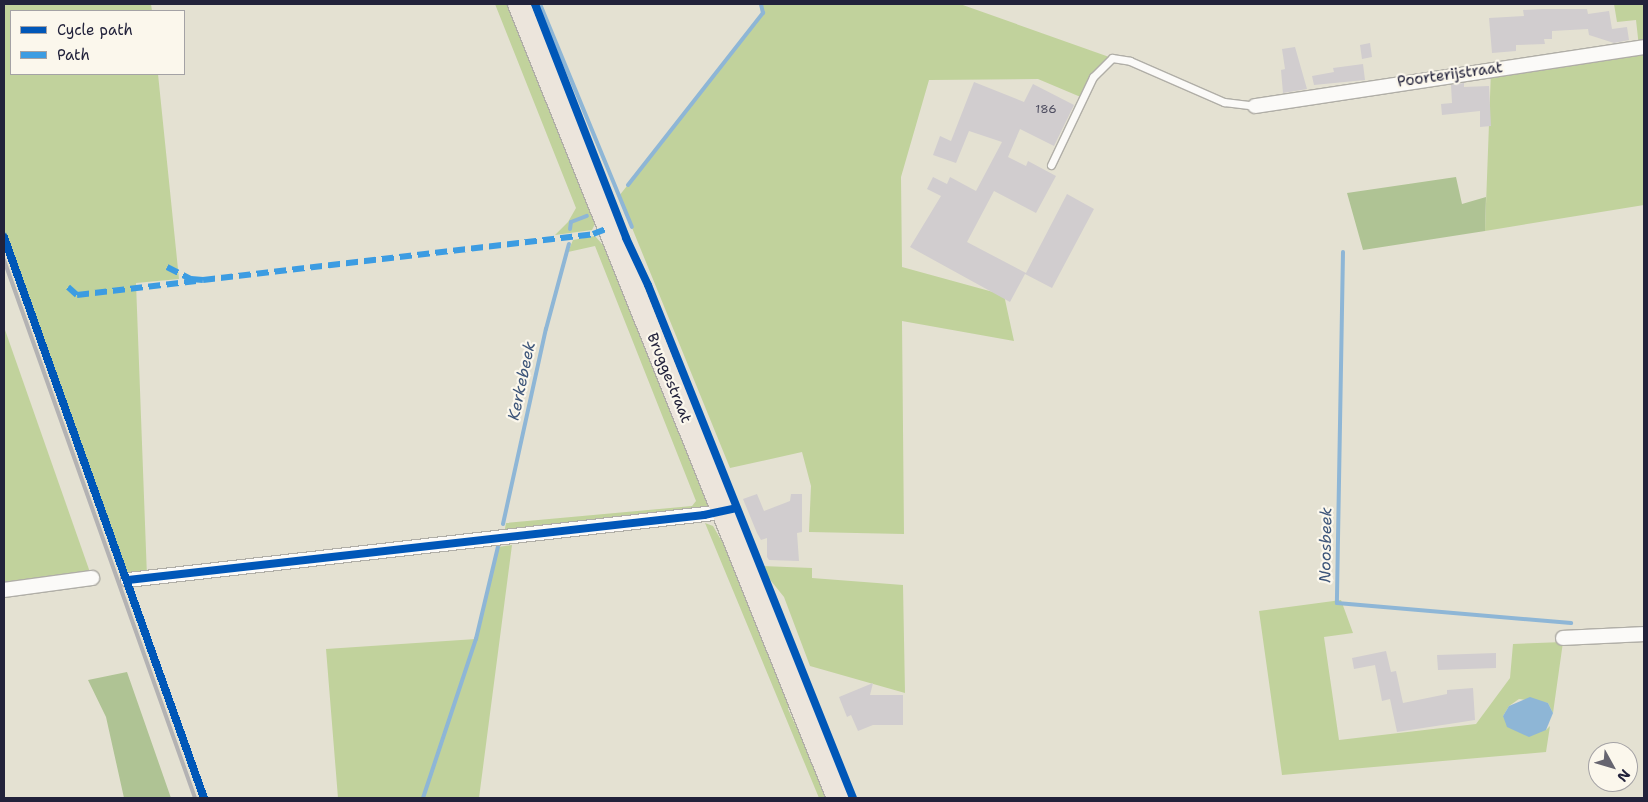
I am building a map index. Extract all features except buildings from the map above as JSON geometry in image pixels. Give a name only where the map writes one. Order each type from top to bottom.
[{"type":"main road","name":"Bruggestraat","points":[[519,4],[838,798]]},
{"type":"street","name":"Poorterijstraat","points":[[1256,106],[1644,47]]},
{"type":"street","points":[[128,580],[723,512]]},
{"type":"street","points":[[4,590],[92,578]]},
{"type":"street","points":[[1563,638],[1644,634]]},
{"type":"lane","points":[[1050,164],[1093,77],[1112,58],[1138,64],[1224,102],[1256,106]]},
{"type":"green space","points":[[4,4],[151,4],[152,10],[10,10],[10,75],[158,75],[179,279],[136,283],[147,577],[128,580],[4,229]]},
{"type":"green space","points":[[495,4],[509,4],[596,222],[592,230],[555,235],[568,222],[576,208]]},
{"type":"green space","points":[[761,4],[960,4],[1112,58],[1093,77],[1083,98],[1038,79],[929,80],[901,177],[902,267],[1004,295],[1014,341],[902,321],[904,534],[809,532],[811,486],[802,452],[730,468],[619,196],[763,13]]},
{"type":"green space","points":[[1614,4],[1644,4],[1644,205],[1485,231],[1491,70],[1639,47],[1636,20],[1617,22]]},
{"type":"green space","points":[[1456,177],[1462,204],[1486,197],[1485,231],[1363,250],[1347,193]]},
{"type":"green space","points":[[595,236],[609,252],[708,505],[704,510],[504,534],[506,523],[692,506],[696,501],[595,246],[568,252],[573,240]]},
{"type":"green space","points":[[4,327],[92,578],[4,590]]},
{"type":"green space","points":[[705,523],[713,526],[732,559],[789,702],[788,709],[829,798],[819,798]]},
{"type":"green space","points":[[512,545],[479,798],[338,798],[326,649],[476,639],[498,547]]},
{"type":"green space","points":[[759,566],[812,568],[812,578],[903,585],[905,693],[810,666],[784,597]]},
{"type":"green space","points":[[1341,600],[1353,633],[1324,637],[1339,740],[1476,724],[1510,678],[1513,644],[1563,642],[1553,713],[1548,703],[1519,699],[1509,706],[1503,716],[1546,730],[1550,726],[1546,752],[1282,775],[1259,611]]},
{"type":"green space","points":[[127,672],[171,798],[124,798],[106,717],[88,680]]},
{"type":"water","points":[[1530,697],[1548,703],[1553,713],[1546,730],[1529,737],[1507,727],[1503,716],[1509,706]]},
{"type":"waterway","points":[[540,4],[632,227]]},
{"type":"waterway","name":"Kerkebeek","points":[[628,185],[763,13],[761,4]]},
{"type":"waterway","name":"Kerkebeek","points":[[570,229],[571,222],[587,216]]},
{"type":"waterway","name":"Kerkebeek","points":[[503,524],[546,329],[569,244]]},
{"type":"waterway","name":"Noosbeek","points":[[1343,252],[1337,603],[1571,623]]},
{"type":"waterway","name":"Kerkebeek","points":[[423,798],[476,639],[498,547]]},
{"type":"railway","points":[[4,260],[195,798]]},
{"type":"marked path","points":[[167,267],[191,279],[203,280],[593,234],[609,228]]},
{"type":"marked path","points":[[68,287],[77,295],[196,281]]},
{"type":"cycle path","points":[[535,4],[626,238],[648,285],[853,798]]},
{"type":"cycle path","points":[[4,237],[204,798]]},
{"type":"cycle path","points":[[128,580],[704,515],[736,508]]}]
